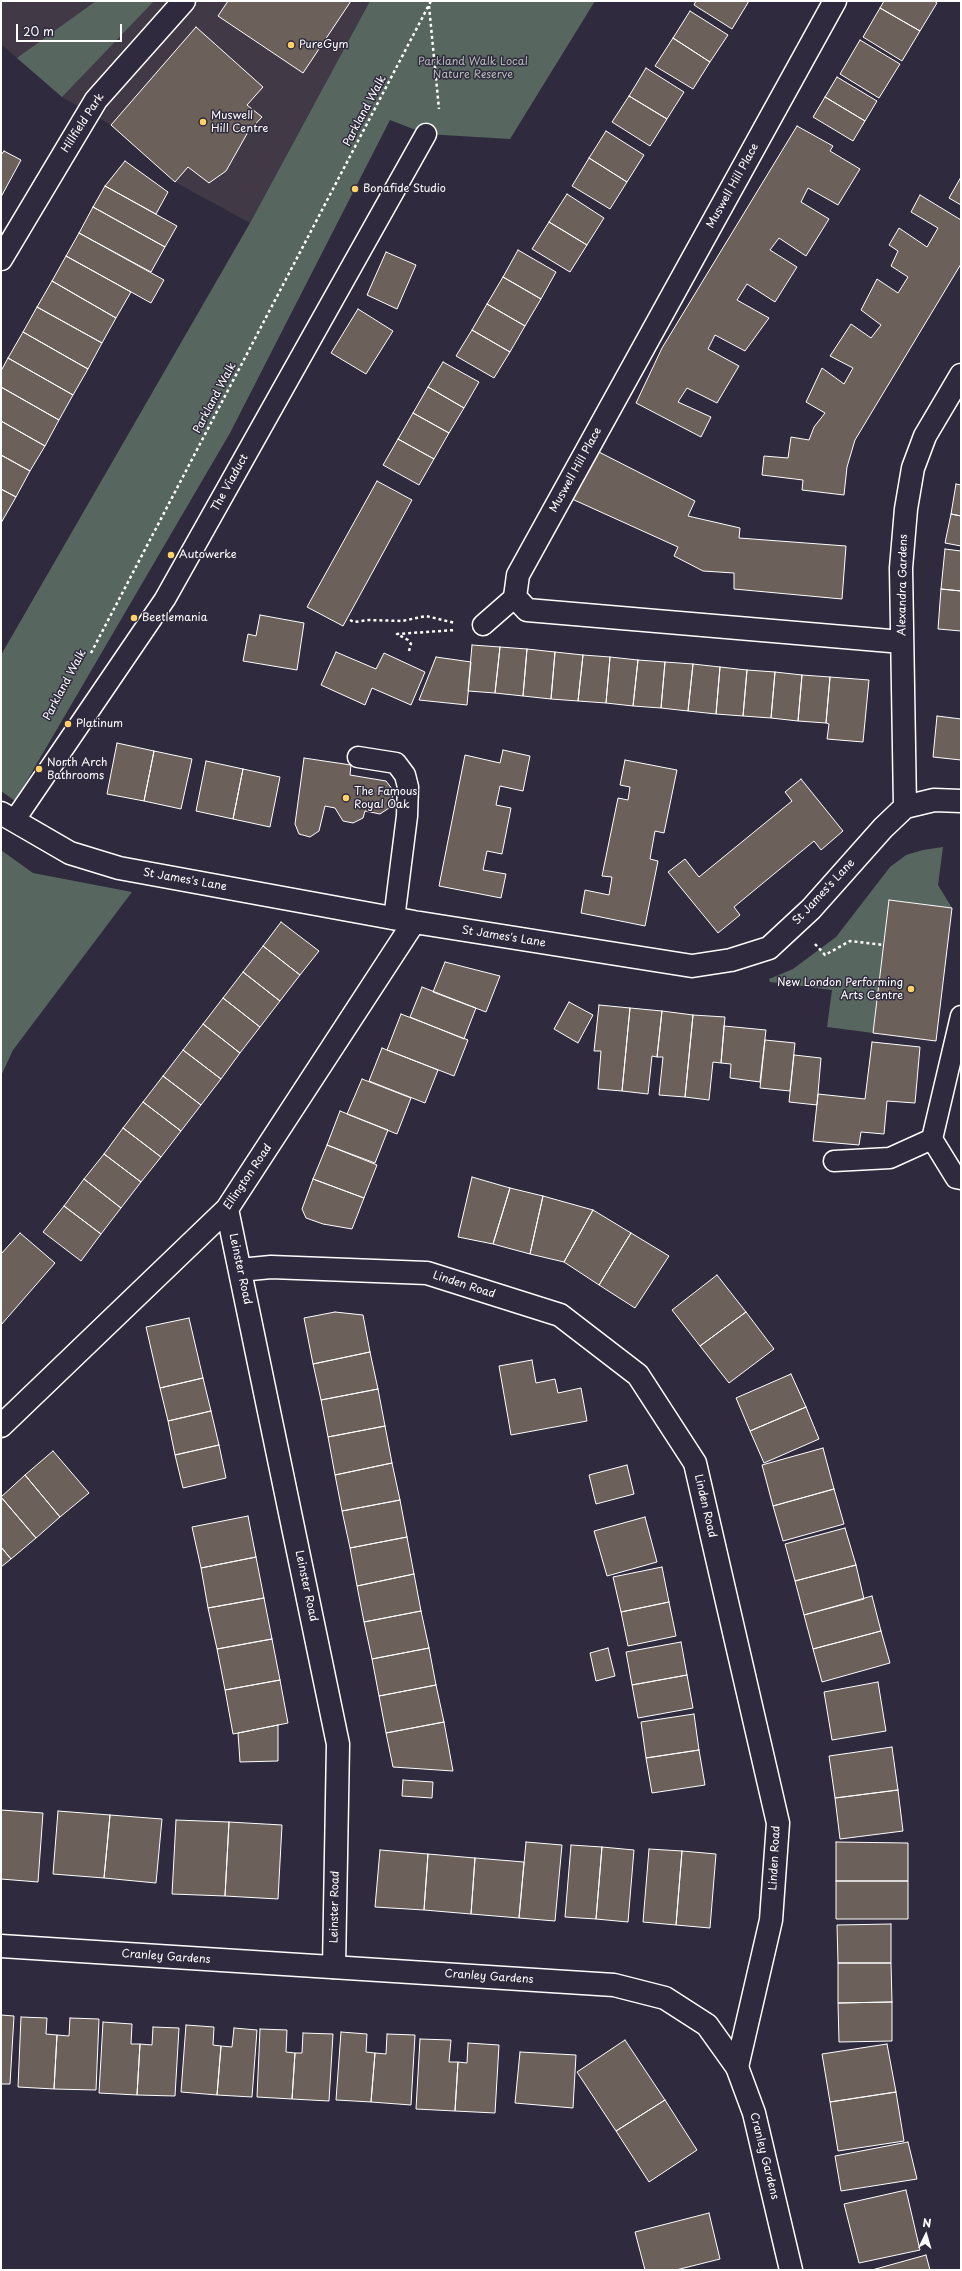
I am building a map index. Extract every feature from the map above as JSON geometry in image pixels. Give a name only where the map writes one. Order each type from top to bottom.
[{"type":"street","name":"Hillfield Park","points":[[1,259],[96,100],[184,1]]},
{"type":"street","name":"Muswell Hill Place","points":[[515,597],[518,575],[835,1]]},
{"type":"street","name":"Alexandra Gardens","points":[[905,807],[901,568],[906,509],[913,468],[925,436],[961,375]]},
{"type":"street","points":[[515,597],[527,610],[902,642]]},
{"type":"street","points":[[905,807],[934,800],[961,801]]},
{"type":"street","name":"St James's Lane","points":[[7,817],[70,853],[119,868],[404,921],[692,966],[731,960],[769,948],[811,909],[883,828],[905,807]]},
{"type":"street","name":"Ellington Road","points":[[1,1426],[228,1210],[404,921]]},
{"type":"street","name":"Leinster Road","points":[[228,1210],[338,1744],[334,1967]]},
{"type":"street","name":"Linden Road","points":[[240,1270],[270,1268],[427,1273],[560,1315],[638,1375],[695,1463],[778,1823],[771,1920],[737,2067]]},
{"type":"street","name":"Cranley Gardens","points":[[1,1946],[614,1985],[665,1998],[707,2025],[737,2067],[754,2113],[792,2270]]},
{"type":"lane","name":"The Viaduct","points":[[7,817],[165,599],[426,134]]},
{"type":"lane","points":[[483,625],[515,597]]},
{"type":"lane","points":[[358,757],[396,764],[405,775],[408,788],[404,921]]},
{"type":"lane","points":[[961,1016],[932,1138],[956,1178],[961,1180]]},
{"type":"lane","points":[[834,1161],[890,1158],[932,1138]]},
{"type":"path","name":"Parkland Walk","points":[[87,660],[432,1]]},
{"type":"path","points":[[426,134],[438,114],[439,101],[429,6]]},
{"type":"path","points":[[350,620],[354,622],[369,620],[402,621],[426,616],[444,619],[460,625],[483,625]]},
{"type":"path","points":[[409,651],[411,644],[408,640],[397,634],[444,632],[483,625]]},
{"type":"path","points":[[820,949],[825,955],[850,941],[884,945]]},
{"type":"shaded area","points":[[1,1],[370,1],[250,223],[175,182],[111,125],[62,97],[1,44]]},
{"type":"green space","points":[[96,1],[154,1],[62,97],[17,58]]},
{"type":"green space","name":"Parkland Walk Local Nature Reserve","points":[[370,1],[595,1],[510,139],[426,134],[390,120],[230,433],[15,801],[1,791],[1,655],[250,223]]},
{"type":"green space","points":[[943,847],[938,885],[952,908],[889,900],[873,1033],[827,1027],[832,990],[770,982],[769,979],[793,969],[836,937],[890,867],[906,855],[923,850]]},
{"type":"green space","points":[[1,850],[33,873],[132,892],[13,1050],[1,1076]]},
{"type":"building","name":"PureGym","points":[[228,1],[351,1],[303,73],[218,16]]},
{"type":"building","points":[[696,1],[749,1],[732,29],[694,5]]},
{"type":"building","points":[[884,1],[934,1],[937,3],[920,31],[880,8]]},
{"type":"building","points":[[880,8],[920,31],[902,61],[863,37]]},
{"type":"building","points":[[690,11],[728,35],[710,62],[673,38]]},
{"type":"building","points":[[196,27],[263,87],[247,105],[262,117],[248,132],[226,171],[209,183],[188,167],[175,182],[111,125]]},
{"type":"building","points":[[673,38],[710,62],[693,89],[655,66]]},
{"type":"building","points":[[860,40],[900,64],[879,98],[840,74]]},
{"type":"building","points":[[646,68],[684,92],[667,119],[629,96]]},
{"type":"building","points":[[837,77],[877,101],[865,121],[825,97]]},
{"type":"building","points":[[629,96],[667,119],[650,146],[612,122]]},
{"type":"building","points":[[825,97],[865,121],[853,141],[813,117]]},
{"type":"building","points":[[797,126],[833,146],[830,151],[860,169],[838,205],[808,188],[801,202],[829,219],[806,256],[779,238],[770,250],[797,267],[775,302],[747,284],[737,300],[769,318],[745,351],[715,335],[708,349],[739,366],[717,403],[687,388],[678,402],[711,417],[701,437],[636,403],[662,348]]},
{"type":"building","points":[[606,131],[644,155],[627,182],[589,158]]},
{"type":"building","points":[[4,151],[21,160],[1,197],[1,155]]},
{"type":"building","points":[[589,158],[627,182],[610,209],[572,186]]},
{"type":"building","points":[[125,161],[168,192],[156,214],[105,186]]},
{"type":"building","points":[[961,177],[961,205],[949,198]]},
{"type":"building","points":[[105,186],[177,226],[165,247],[93,207]]},
{"type":"building","points":[[567,194],[604,218],[587,245],[549,222]]},
{"type":"building","points":[[920,195],[961,220],[961,264],[855,440],[847,467],[844,495],[802,490],[803,480],[762,475],[764,456],[788,458],[791,437],[809,440],[814,427],[825,413],[806,402],[822,368],[844,384],[853,368],[830,356],[851,324],[871,338],[881,325],[861,310],[877,279],[898,293],[908,277],[891,266],[898,251],[889,245],[899,228],[927,247],[938,228],[911,212]]},
{"type":"building","points":[[93,207],[165,247],[151,272],[79,233]]},
{"type":"building","points":[[549,222],[587,245],[570,272],[532,249]]},
{"type":"building","points":[[79,233],[164,280],[151,303],[66,256]]},
{"type":"building","points":[[518,250],[556,272],[541,299],[503,277]]},
{"type":"building","points":[[386,252],[416,265],[397,309],[367,295]]},
{"type":"building","points":[[66,256],[131,292],[116,318],[52,281]]},
{"type":"building","points":[[503,277],[541,299],[525,326],[487,304]]},
{"type":"building","points":[[52,281],[116,318],[102,343],[37,307]]},
{"type":"building","points":[[487,304],[525,326],[510,352],[472,330]]},
{"type":"building","points":[[37,307],[102,343],[88,369],[23,332]]},
{"type":"building","points":[[358,309],[393,331],[366,374],[331,353]]},
{"type":"building","points":[[472,330],[510,352],[494,378],[456,356]]},
{"type":"building","points":[[23,332],[88,369],[73,395],[8,358]]},
{"type":"building","points":[[8,358],[73,395],[59,420],[1,387],[1,371]]},
{"type":"building","points":[[443,362],[479,382],[464,408],[428,387]]},
{"type":"building","points":[[1,387],[59,420],[45,446],[1,421]]},
{"type":"building","points":[[428,387],[464,408],[449,433],[413,413]]},
{"type":"building","points":[[413,413],[449,433],[434,459],[398,439]]},
{"type":"building","points":[[1,421],[45,446],[30,471],[1,455]]},
{"type":"building","points":[[398,439],[434,459],[419,485],[383,465]]},
{"type":"building","points":[[595,450],[695,501],[688,516],[740,528],[739,538],[846,546],[842,599],[734,589],[734,573],[703,571],[674,556],[678,547],[572,499]]},
{"type":"building","points":[[1,455],[30,471],[16,497],[1,489]]},
{"type":"building","points":[[377,481],[412,500],[343,626],[307,607]]},
{"type":"building","points":[[956,484],[961,485],[961,516],[951,514]]},
{"type":"building","points":[[1,489],[16,497],[1,523]]},
{"type":"building","points":[[951,514],[961,516],[961,546],[945,543]]},
{"type":"building","points":[[945,549],[961,551],[961,591],[941,589]]},
{"type":"building","points":[[941,589],[961,591],[961,631],[938,629]]},
{"type":"building","points":[[260,615],[304,623],[297,670],[243,661],[248,634],[256,636]]},
{"type":"building","points":[[472,645],[500,647],[495,693],[468,691]]},
{"type":"building","points":[[500,647],[527,649],[523,696],[495,693]]},
{"type":"building","points":[[527,649],[555,652],[551,699],[523,696]]},
{"type":"building","points":[[336,652],[376,669],[384,653],[425,672],[411,705],[372,688],[365,705],[321,685]]},
{"type":"building","points":[[555,652],[583,655],[578,701],[551,699]]},
{"type":"building","points":[[583,655],[610,657],[606,703],[578,701]]},
{"type":"building","points":[[436,657],[471,662],[467,705],[419,700]]},
{"type":"building","points":[[610,657],[638,660],[633,706],[606,703]]},
{"type":"building","points":[[638,660],[665,662],[661,708],[633,706]]},
{"type":"building","points":[[665,662],[693,664],[688,711],[661,708]]},
{"type":"building","points":[[693,664],[720,667],[716,714],[688,711]]},
{"type":"building","points":[[720,667],[747,670],[743,716],[716,714]]},
{"type":"building","points":[[747,670],[775,672],[771,718],[743,716]]},
{"type":"building","points":[[775,672],[802,675],[798,721],[771,718]]},
{"type":"building","points":[[802,675],[830,677],[826,723],[798,721]]},
{"type":"building","points":[[830,677],[869,680],[863,742],[827,739],[829,724],[826,723]]},
{"type":"building","points":[[937,716],[961,719],[961,760],[933,757]]},
{"type":"building","points":[[117,743],[154,751],[144,801],[107,794]]},
{"type":"building","points":[[503,750],[530,756],[523,791],[500,786],[496,805],[511,808],[502,854],[487,851],[483,870],[506,874],[501,898],[439,886],[465,755],[500,763]]},
{"type":"building","points":[[154,751],[192,759],[181,809],[144,801]]},
{"type":"building","name":"The Famous Royal Oak","points":[[304,758],[351,765],[350,775],[386,781],[393,790],[392,806],[380,814],[365,811],[363,818],[353,823],[343,821],[335,808],[325,806],[319,831],[310,837],[299,834],[295,824]]},
{"type":"building","points":[[625,760],[677,770],[664,833],[655,831],[650,859],[658,861],[645,926],[581,913],[585,890],[609,895],[612,877],[602,876],[618,798],[628,800],[630,787],[620,785]]},
{"type":"building","points":[[206,761],[243,769],[233,819],[196,811]]},
{"type":"building","points":[[243,769],[280,777],[270,827],[233,819]]},
{"type":"building","points":[[801,779],[843,831],[821,850],[814,841],[734,907],[740,915],[718,933],[668,872],[685,859],[699,877],[792,801],[785,792]]},
{"type":"building","name":"New London Performing Arts Centre","points":[[889,900],[952,908],[936,1041],[873,1033]]},
{"type":"building","points":[[281,922],[319,951],[300,975],[263,946]]},
{"type":"building","points":[[263,946],[300,975],[280,1001],[243,972]]},
{"type":"building","points":[[445,962],[500,976],[486,1012],[433,992]]},
{"type":"building","points":[[243,972],[280,1001],[260,1027],[223,998]]},
{"type":"building","points":[[422,987],[476,1008],[464,1039],[410,1017]]},
{"type":"building","points":[[223,998],[260,1027],[240,1053],[203,1024]]},
{"type":"building","points":[[569,1002],[593,1015],[578,1043],[554,1029]]},
{"type":"building","points":[[599,1005],[630,1008],[622,1091],[598,1089],[601,1051],[594,1051]]},
{"type":"building","points":[[630,1008],[662,1011],[657,1057],[652,1056],[648,1094],[622,1091]]},
{"type":"building","points":[[662,1011],[693,1015],[685,1097],[659,1095],[663,1057],[657,1057]]},
{"type":"building","points":[[401,1014],[468,1040],[454,1076],[387,1050]]},
{"type":"building","points":[[693,1015],[725,1017],[721,1063],[713,1062],[709,1100],[685,1097]]},
{"type":"building","points":[[203,1024],[240,1053],[221,1079],[183,1050]]},
{"type":"building","points":[[724,1026],[766,1030],[760,1082],[730,1078],[731,1064],[721,1063]]},
{"type":"building","points":[[765,1040],[795,1043],[790,1091],[760,1088]]},
{"type":"building","points":[[872,1042],[920,1047],[915,1103],[887,1101],[884,1134],[861,1132],[859,1145],[813,1141],[818,1094],[865,1099]]},
{"type":"building","points":[[382,1048],[438,1070],[425,1103],[369,1081]]},
{"type":"building","points":[[183,1050],[221,1079],[201,1105],[163,1076]]},
{"type":"building","points":[[794,1055],[821,1058],[817,1105],[789,1102]]},
{"type":"building","points":[[163,1076],[201,1105],[181,1131],[143,1102]]},
{"type":"building","points":[[362,1079],[411,1098],[397,1134],[347,1114]]},
{"type":"building","points":[[143,1102],[181,1131],[161,1157],[123,1128]]},
{"type":"building","points":[[340,1111],[388,1130],[375,1163],[327,1145]]},
{"type":"building","points":[[123,1128],[161,1157],[141,1182],[104,1154]]},
{"type":"building","points":[[327,1145],[377,1165],[364,1198],[313,1179]]},
{"type":"building","points":[[104,1154],[141,1182],[121,1208],[84,1179]]},
{"type":"building","points":[[472,1177],[510,1188],[493,1244],[458,1237]]},
{"type":"building","points":[[84,1179],[121,1208],[101,1234],[64,1206]]},
{"type":"building","points":[[313,1179],[364,1198],[352,1229],[323,1224],[306,1218],[302,1209]]},
{"type":"building","points":[[510,1188],[543,1196],[530,1254],[493,1244]]},
{"type":"building","points":[[543,1196],[593,1210],[564,1262],[530,1254]]},
{"type":"building","points":[[64,1206],[101,1234],[81,1261],[43,1232]]},
{"type":"building","points":[[593,1210],[631,1233],[599,1285],[564,1262]]},
{"type":"building","points":[[20,1233],[55,1263],[1,1325],[1,1254]]},
{"type":"building","points":[[631,1233],[669,1256],[635,1308],[599,1285]]},
{"type":"building","points":[[717,1275],[746,1312],[700,1346],[672,1310]]},
{"type":"building","points":[[335,1312],[363,1315],[370,1352],[313,1364],[304,1318]]},
{"type":"building","points":[[746,1312],[774,1349],[729,1383],[700,1346]]},
{"type":"building","points":[[189,1318],[203,1378],[160,1388],[146,1327]]},
{"type":"building","points":[[370,1352],[378,1389],[321,1400],[313,1364]]},
{"type":"building","points":[[532,1360],[536,1383],[555,1379],[558,1393],[581,1388],[587,1421],[511,1435],[499,1366]]},
{"type":"building","points":[[791,1374],[806,1407],[750,1431],[736,1398]]},
{"type":"building","points":[[203,1378],[211,1411],[168,1421],[160,1388]]},
{"type":"building","points":[[378,1389],[385,1426],[328,1437],[321,1400]]},
{"type":"building","points":[[806,1407],[819,1439],[764,1463],[750,1431]]},
{"type":"building","points":[[211,1411],[219,1445],[175,1455],[168,1421]]},
{"type":"building","points":[[385,1426],[392,1463],[335,1475],[328,1437]]},
{"type":"building","points":[[219,1445],[226,1478],[183,1488],[175,1455]]},
{"type":"building","points":[[823,1448],[834,1489],[773,1506],[762,1465]]},
{"type":"building","points":[[53,1451],[89,1493],[60,1517],[25,1475]]},
{"type":"building","points":[[392,1463],[400,1500],[342,1511],[335,1475]]},
{"type":"building","points":[[627,1465],[634,1494],[596,1504],[589,1475]]},
{"type":"building","points":[[25,1475],[60,1517],[36,1538],[1,1497]]},
{"type":"building","points":[[834,1489],[844,1524],[783,1541],[773,1506]]},
{"type":"building","points":[[1,1497],[36,1538],[11,1559],[1,1547]]},
{"type":"building","points":[[400,1500],[407,1537],[350,1548],[342,1511]]},
{"type":"building","points":[[248,1516],[256,1557],[201,1568],[192,1527]]},
{"type":"building","points":[[645,1517],[657,1562],[607,1576],[594,1531]]},
{"type":"building","points":[[845,1528],[856,1565],[795,1581],[785,1544]]},
{"type":"building","points":[[407,1537],[414,1574],[357,1586],[350,1548]]},
{"type":"building","points":[[1,1547],[11,1559],[1,1567]]},
{"type":"building","points":[[256,1557],[264,1598],[208,1608],[201,1568]]},
{"type":"building","points":[[856,1565],[864,1599],[804,1615],[795,1581]]},
{"type":"building","points":[[662,1567],[669,1602],[621,1612],[613,1577]]},
{"type":"building","points":[[414,1574],[421,1611],[364,1622],[357,1586]]},
{"type":"building","points":[[872,1596],[881,1631],[813,1649],[804,1615]]},
{"type":"building","points":[[264,1598],[272,1639],[217,1649],[208,1608]]},
{"type":"building","points":[[669,1602],[676,1636],[628,1646],[621,1612]]},
{"type":"building","points":[[421,1611],[429,1648],[372,1659],[364,1622]]},
{"type":"building","points":[[881,1631],[890,1663],[822,1682],[813,1649]]},
{"type":"building","points":[[272,1639],[280,1680],[225,1690],[217,1649]]},
{"type":"building","points":[[681,1642],[687,1675],[632,1685],[626,1652]]},
{"type":"building","points":[[429,1648],[436,1685],[379,1696],[372,1659]]},
{"type":"building","points":[[608,1648],[615,1676],[596,1681],[590,1653]]},
{"type":"building","points":[[687,1675],[693,1708],[638,1718],[632,1685]]},
{"type":"building","points":[[280,1680],[288,1723],[233,1734],[225,1690]]},
{"type":"building","points":[[878,1682],[886,1731],[832,1740],[824,1692]]},
{"type":"building","points":[[436,1685],[444,1722],[386,1733],[379,1696]]},
{"type":"building","points":[[694,1714],[699,1750],[646,1758],[641,1722]]},
{"type":"building","points":[[444,1722],[453,1771],[393,1767],[386,1733]]},
{"type":"building","points":[[278,1725],[278,1761],[240,1762],[238,1733]]},
{"type":"building","points":[[892,1747],[898,1790],[835,1798],[829,1756]]},
{"type":"building","points":[[699,1750],[705,1785],[652,1793],[646,1758]]},
{"type":"building","points":[[403,1780],[433,1782],[432,1798],[402,1796]]},
{"type":"building","points":[[898,1790],[903,1831],[840,1839],[835,1798]]},
{"type":"building","points":[[1,1810],[43,1813],[38,1882],[1,1879]]},
{"type":"building","points":[[58,1811],[110,1815],[104,1878],[53,1874]]},
{"type":"building","points":[[110,1815],[162,1819],[156,1883],[104,1878]]},
{"type":"building","points":[[176,1820],[229,1822],[225,1896],[172,1894]]},
{"type":"building","points":[[229,1822],[282,1825],[278,1899],[225,1896]]},
{"type":"building","points":[[526,1842],[562,1845],[555,1921],[519,1918]]},
{"type":"building","points":[[836,1842],[908,1843],[908,1881],[836,1881]]},
{"type":"building","points":[[571,1845],[602,1847],[596,1919],[565,1917]]},
{"type":"building","points":[[602,1847],[634,1850],[628,1922],[596,1919]]},
{"type":"building","points":[[649,1849],[682,1851],[676,1925],[643,1922]]},
{"type":"building","points":[[380,1850],[428,1854],[424,1910],[375,1907]]},
{"type":"building","points":[[682,1851],[716,1854],[710,1928],[676,1925]]},
{"type":"building","points":[[428,1854],[475,1858],[471,1914],[424,1910]]},
{"type":"building","points":[[475,1858],[524,1862],[519,1918],[471,1914]]},
{"type":"building","points":[[836,1881],[908,1881],[908,1919],[836,1919]]},
{"type":"building","points":[[891,1924],[891,1963],[838,1963],[837,1925]]},
{"type":"building","points":[[838,1963],[891,1963],[892,2002],[838,2003]]},
{"type":"building","points":[[892,2002],[892,2041],[839,2042],[838,2003]]},
{"type":"building","points":[[1,2015],[14,2016],[10,2084],[1,2084]]},
{"type":"building","points":[[21,2017],[47,2018],[46,2034],[57,2035],[54,2089],[18,2087]]},
{"type":"building","points":[[70,2018],[99,2019],[96,2090],[54,2089],[57,2035],[69,2036]]},
{"type":"building","points":[[103,2022],[132,2024],[131,2044],[140,2044],[137,2095],[99,2093]]},
{"type":"building","points":[[186,2025],[214,2027],[213,2045],[221,2046],[217,2095],[181,2092]]},
{"type":"building","points":[[153,2027],[179,2028],[175,2096],[137,2095],[140,2044],[152,2045]]},
{"type":"building","points":[[234,2028],[257,2030],[252,2097],[217,2095],[221,2046],[232,2047]]},
{"type":"building","points":[[260,2029],[287,2030],[286,2052],[295,2053],[292,2099],[257,2097]]},
{"type":"building","points":[[341,2032],[367,2034],[366,2052],[375,2053],[371,2102],[336,2100]]},
{"type":"building","points":[[303,2033],[333,2034],[329,2101],[292,2099],[295,2053],[302,2053]]},
{"type":"building","points":[[387,2034],[415,2035],[411,2105],[371,2102],[375,2053],[386,2054]]},
{"type":"building","points":[[420,2039],[451,2040],[449,2062],[458,2062],[455,2111],[416,2109]]},
{"type":"building","points":[[625,2040],[665,2100],[616,2131],[577,2072]]},
{"type":"building","points":[[468,2043],[499,2045],[495,2113],[455,2111],[458,2062],[467,2063]]},
{"type":"building","points":[[887,2044],[896,2092],[830,2102],[822,2054]]},
{"type":"building","points":[[520,2052],[576,2055],[573,2108],[515,2103]]},
{"type":"building","points":[[896,2092],[904,2141],[838,2151],[830,2102]]},
{"type":"building","points":[[665,2100],[697,2150],[649,2182],[616,2131]]},
{"type":"building","points":[[908,2142],[917,2179],[841,2191],[835,2156]]},
{"type":"building","points":[[906,2190],[920,2250],[859,2263],[844,2204]]},
{"type":"building","points":[[709,2213],[720,2259],[676,2270],[645,2270],[635,2232]]},
{"type":"building","points":[[926,2255],[930,2270],[872,2270]]},
{"type":"place","name":"PureGym","points":[[291,45]]},
{"type":"place","name":"Muswell Hill Centre","points":[[203,122]]},
{"type":"place","name":"Bonafide Studio","points":[[355,189]]},
{"type":"place","name":"Autowerke","points":[[171,555]]},
{"type":"place","name":"Beetlemania","points":[[134,618]]},
{"type":"place","name":"Platinum","points":[[68,724]]},
{"type":"place","name":"North Arch Bathrooms","points":[[39,769]]},
{"type":"place","name":"The Famous Royal Oak","points":[[346,798]]},
{"type":"place","name":"New London Performing Arts Centre","points":[[911,989]]}]
